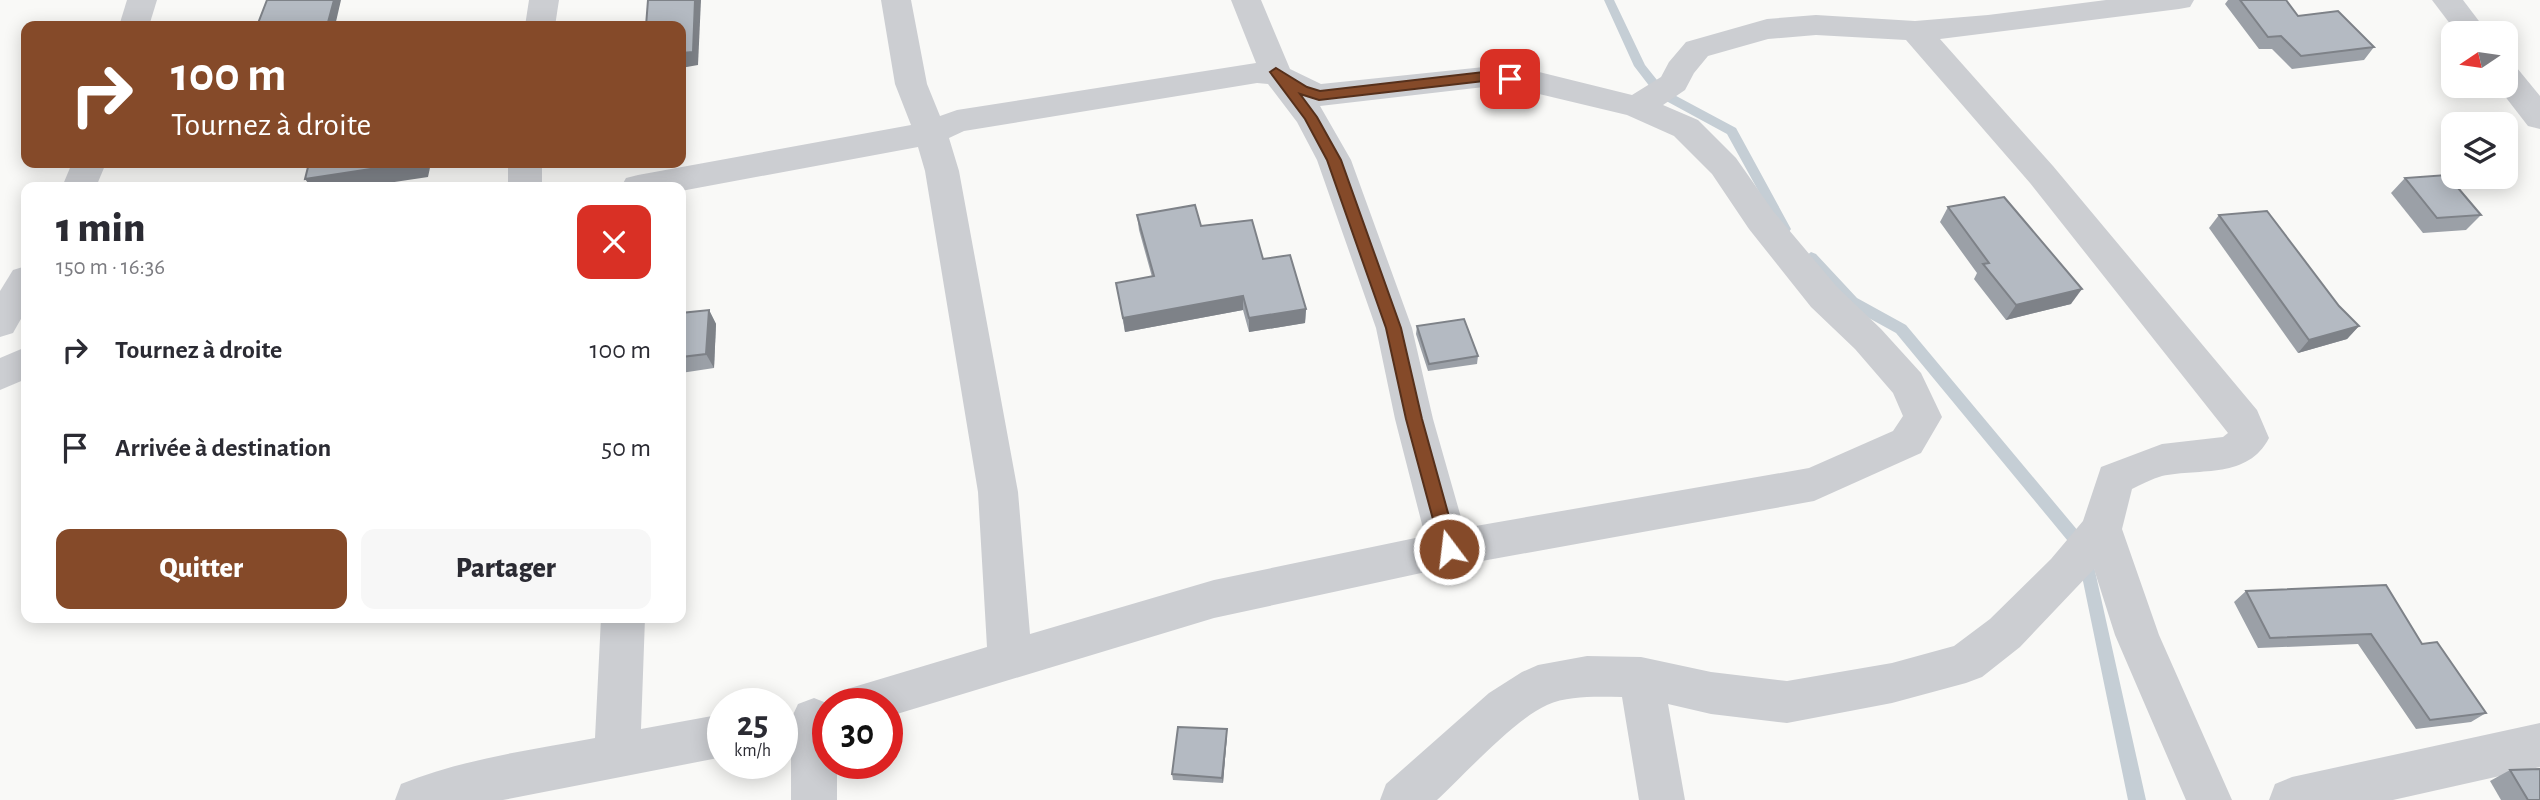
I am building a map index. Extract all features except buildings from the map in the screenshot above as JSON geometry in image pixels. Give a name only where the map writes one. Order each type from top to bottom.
[{"type":"street","points":[[136,21],[142,0]]},
{"type":"street","points":[[542,21],[544,0]]},
{"type":"street","points":[[896,0],[911,84],[930,133],[946,196],[998,492],[1010,659]]},
{"type":"street","points":[[1246,0],[1276,72],[1311,117],[1334,160],[1394,328],[1414,419],[1449,549]]},
{"type":"street","points":[[1637,107],[1674,83],[1697,49],[1767,29],[1816,25],[1915,31],[1988,13],[2179,0]]},
{"type":"street","points":[[2447,0],[2464,21]]},
{"type":"street","points":[[1403,800],[1505,708],[1538,686],[1587,677],[1641,677],[1711,694],[1787,702],[1892,683],[1966,663],[2005,632],[2058,581],[2101,529],[2115,480],[2135,469],[2162,460],[2233,452],[2249,438],[2243,421],[2011,139],[1915,31]]},
{"type":"street","points":[[668,182],[930,133],[957,121],[1089,97],[1257,72],[1276,72],[1303,90],[1319,95],[1484,77],[1535,82],[1637,107],[1686,128],[1724,166],[1787,254],[1908,384],[1923,417],[1907,442],[1814,484],[1449,549],[1214,599],[903,692]]},
{"type":"street","points":[[2518,90],[2540,118]]},
{"type":"street","points":[[21,288],[0,325],[21,326]]},
{"type":"street","points":[[0,376],[21,365]]},
{"type":"street","points":[[2101,529],[2121,580],[2137,635],[2209,800]]},
{"type":"street","points":[[617,755],[623,623]]},
{"type":"street","points":[[1641,677],[1662,800]]},
{"type":"street","points":[[808,719],[814,800]]},
{"type":"street","points":[[418,800],[481,782],[707,738]]},
{"type":"street","points":[[2292,800],[2540,745]]},
{"type":"waterway","points":[[1609,0],[1640,66],[1661,93],[1732,131],[1785,229]]},
{"type":"waterway","points":[[1811,257],[1852,302],[1901,329],[2084,549],[2137,800]]},
{"type":"route","points":[[1449,549],[1414,419],[1394,328],[1334,160],[1311,117],[1276,72],[1303,90],[1319,95],[1484,77],[1510,79]]}]
